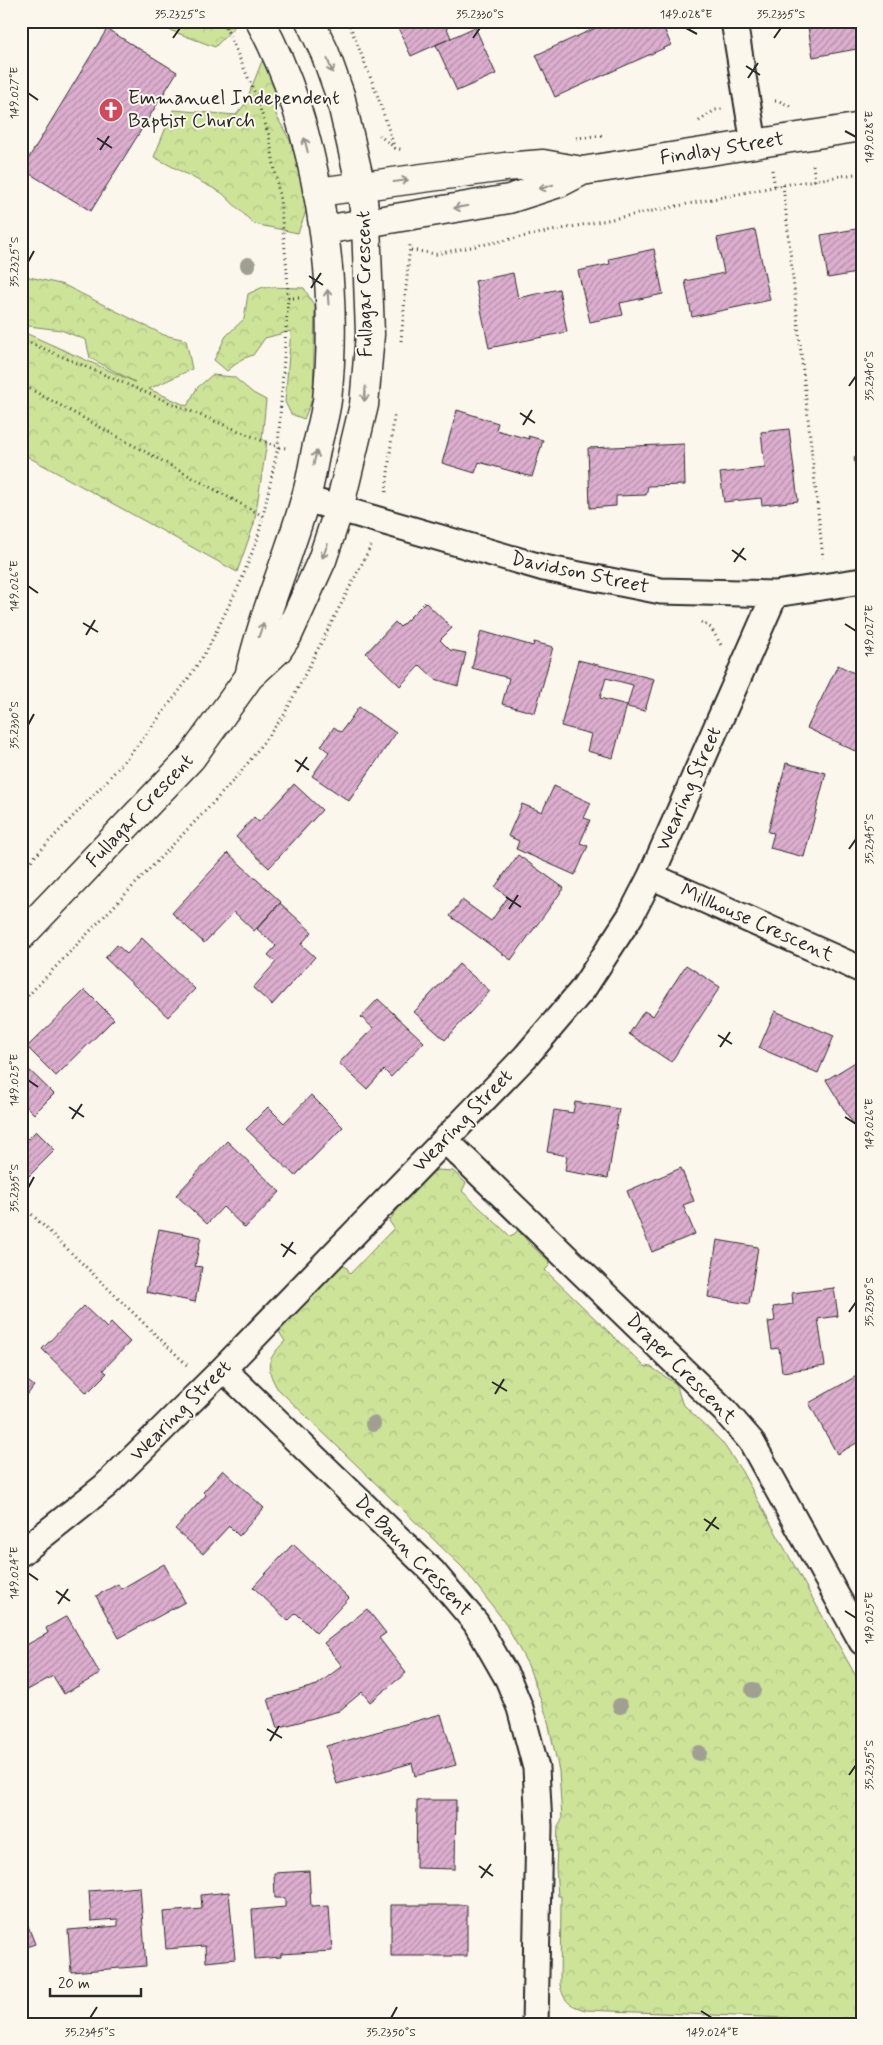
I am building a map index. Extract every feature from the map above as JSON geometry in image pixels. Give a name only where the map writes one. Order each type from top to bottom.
[{"type":"street","name":"Fullagar Crescent","points":[[249,677],[255,648],[306,499],[327,402],[331,334],[324,230],[318,192],[298,113],[268,36],[260,21]]},
{"type":"street","name":"Fullagar Crescent","points":[[21,936],[191,758],[249,677],[277,651],[288,635],[325,552],[339,509],[364,405],[370,334],[366,223],[361,186],[340,95],[325,53],[310,21]]},
{"type":"street","points":[[734,21],[754,144]]},
{"type":"street","name":"Findlay Street","points":[[318,192],[505,166],[543,164],[582,170],[862,128]]},
{"type":"street","name":"Findlay Street","points":[[324,230],[509,199],[559,183],[582,170]]},
{"type":"street","name":"Davidson Street","points":[[306,499],[544,568],[661,590],[775,594],[862,581]]},
{"type":"street","name":"Wearing Street","points":[[21,1553],[105,1486],[215,1377],[526,1056],[583,989],[631,915],[651,876],[775,594]]},
{"type":"street","name":"Millhouse Crescent","points":[[651,876],[862,970]]},
{"type":"street","name":"Draper Crescent","points":[[444,1140],[724,1410],[751,1441],[862,1642]]},
{"type":"street","name":"De Baun Crescent","points":[[215,1377],[433,1572],[476,1623],[508,1679],[520,1708],[536,1768],[539,1826],[535,2024]]},
{"type":"path","points":[[21,871],[112,775],[141,741],[186,682],[206,650],[241,581],[257,540],[263,516],[278,447],[288,298],[280,200],[269,135],[254,91],[223,21]]},
{"type":"path","points":[[348,21],[377,94],[395,148]]},
{"type":"path","points":[[411,250],[436,254],[783,186],[862,173]]},
{"type":"path","points":[[783,186],[826,586]]},
{"type":"path","points":[[21,339],[160,400],[278,447]]},
{"type":"path","points":[[21,384],[263,516]]},
{"type":"path","points":[[21,1003],[241,772],[284,715],[371,546]]},
{"type":"path","points":[[21,1204],[215,1377]]},
{"type":"green space","points":[[154,21],[240,21],[215,47],[164,28]]},
{"type":"green space","points":[[262,61],[278,74],[282,97],[276,115],[293,146],[308,206],[298,233],[254,224],[222,193],[154,157],[173,110],[236,115],[245,104]]},
{"type":"green space","points":[[21,275],[64,285],[164,335],[186,340],[192,369],[149,389],[187,406],[197,388],[212,375],[234,377],[253,393],[266,400],[262,439],[267,442],[254,524],[237,572],[21,453],[21,331],[135,382],[90,358],[86,340],[61,330],[21,325]]},
{"type":"green space","points":[[263,287],[304,288],[315,307],[313,397],[304,419],[291,414],[285,402],[291,331],[265,338],[253,355],[242,359],[227,371],[214,360],[226,336],[244,319],[248,294]]},
{"type":"green space","points":[[437,1170],[453,1171],[466,1183],[462,1191],[511,1237],[518,1230],[549,1261],[550,1265],[545,1270],[644,1366],[651,1367],[676,1384],[682,1403],[722,1442],[741,1470],[857,1678],[862,1682],[862,2021],[585,2010],[568,2002],[563,1995],[560,1985],[561,1896],[558,1896],[556,1868],[558,1826],[562,1819],[559,1771],[547,1717],[528,1665],[504,1621],[463,1568],[277,1388],[269,1368],[272,1358],[285,1341],[277,1329],[337,1260],[347,1268],[350,1274],[394,1228],[389,1221],[419,1180]]},
{"type":"building","points":[[395,21],[444,21],[451,38],[411,56]]},
{"type":"building","points":[[611,21],[661,21],[671,45],[555,97],[536,55]]},
{"type":"building","points":[[807,21],[862,21],[862,48],[813,57]]},
{"type":"building","points":[[475,27],[496,74],[457,91],[436,45]]},
{"type":"building","points":[[107,29],[177,72],[91,211],[22,169]]},
{"type":"building","points":[[862,228],[862,272],[828,278],[821,235]]},
{"type":"building","points":[[755,230],[770,300],[692,317],[685,281],[724,273],[717,238]]},
{"type":"building","points":[[654,249],[663,294],[620,303],[623,315],[590,322],[578,271],[610,264],[609,259]]},
{"type":"building","points":[[513,273],[518,298],[559,289],[567,332],[489,348],[475,281]]},
{"type":"building","points":[[457,410],[498,423],[496,430],[529,439],[528,436],[543,440],[532,477],[479,462],[475,473],[442,463]]},
{"type":"building","points":[[789,429],[798,501],[762,505],[761,498],[724,502],[720,473],[765,468],[761,432]]},
{"type":"building","points":[[684,444],[685,485],[648,486],[646,495],[616,496],[616,506],[590,508],[588,448]]},
{"type":"building","points":[[862,456],[862,502],[861,503],[854,457]]},
{"type":"building","points":[[425,602],[452,628],[440,640],[450,650],[466,653],[458,686],[435,679],[420,665],[400,686],[366,653],[395,622],[400,627]]},
{"type":"building","points":[[481,631],[533,646],[534,642],[553,647],[535,713],[502,704],[509,678],[472,668]]},
{"type":"building","points":[[578,660],[654,679],[645,711],[627,707],[633,685],[606,678],[600,698],[627,705],[613,758],[587,751],[591,734],[561,726]]},
{"type":"building","points":[[838,665],[862,677],[862,742],[857,752],[807,728]]},
{"type":"building","points":[[359,707],[396,733],[349,801],[312,776],[329,752],[321,746],[334,727],[341,732]]},
{"type":"building","points":[[786,763],[826,773],[804,857],[770,848],[774,833],[768,832]]},
{"type":"building","points":[[294,784],[322,810],[269,868],[236,837],[254,817],[259,822]]},
{"type":"building","points":[[554,786],[591,803],[584,818],[590,820],[580,843],[588,846],[575,875],[516,849],[519,841],[508,836],[522,804],[542,812]]},
{"type":"building","points":[[228,853],[281,902],[254,931],[234,912],[204,943],[172,913]]},
{"type":"building","points":[[518,855],[564,888],[511,960],[450,916],[462,900],[491,921],[508,897],[495,887]]},
{"type":"building","points":[[280,903],[312,932],[301,944],[315,957],[272,1005],[253,988],[276,962],[268,955],[276,946],[257,929]]},
{"type":"building","points":[[142,938],[195,989],[168,1017],[105,958],[117,945],[127,954]]},
{"type":"building","points":[[459,964],[490,991],[445,1040],[414,1012]]},
{"type":"building","points":[[686,965],[720,987],[671,1062],[629,1034],[644,1011],[653,1016]]},
{"type":"building","points":[[85,990],[114,1019],[56,1076],[27,1047]]},
{"type":"building","points":[[378,999],[424,1042],[391,1077],[384,1070],[367,1089],[339,1063],[373,1028],[361,1017]]},
{"type":"building","points":[[775,1011],[834,1036],[818,1073],[759,1048]]},
{"type":"building","points":[[862,1058],[862,1137],[861,1137],[826,1080]]},
{"type":"building","points":[[24,1065],[54,1094],[34,1114],[23,1103],[21,1105],[21,1068]]},
{"type":"building","points":[[311,1095],[343,1127],[295,1176],[246,1129],[268,1107],[284,1123]]},
{"type":"building","points":[[575,1102],[619,1109],[608,1178],[565,1171],[567,1156],[547,1152],[554,1110],[573,1113]]},
{"type":"building","points":[[36,1131],[55,1150],[29,1176],[21,1169],[21,1133],[28,1139]]},
{"type":"building","points":[[227,1141],[280,1192],[245,1228],[223,1207],[207,1224],[176,1195]]},
{"type":"building","points":[[681,1168],[694,1201],[683,1205],[695,1234],[652,1252],[627,1191]]},
{"type":"building","points":[[159,1229],[201,1237],[195,1266],[202,1267],[195,1302],[146,1292]]},
{"type":"building","points":[[717,1240],[758,1247],[749,1304],[708,1297]]},
{"type":"building","points":[[834,1288],[838,1316],[818,1319],[825,1366],[782,1372],[779,1348],[772,1349],[768,1322],[775,1321],[773,1307],[793,1304],[792,1293]]},
{"type":"building","points":[[84,1306],[107,1328],[111,1323],[130,1342],[103,1370],[107,1373],[87,1393],[42,1349]]},
{"type":"building","points":[[862,1373],[862,1440],[837,1454],[809,1403]]},
{"type":"building","points":[[21,1376],[34,1386],[21,1403]]},
{"type":"building","points":[[223,1470],[264,1508],[239,1536],[229,1526],[203,1554],[175,1529],[206,1495],[203,1492]]},
{"type":"building","points":[[293,1544],[349,1598],[316,1633],[296,1613],[288,1621],[253,1587]]},
{"type":"building","points":[[164,1564],[185,1602],[119,1638],[96,1596],[118,1584],[121,1589]]},
{"type":"building","points":[[367,1609],[386,1633],[379,1638],[406,1673],[370,1702],[362,1692],[339,1711],[277,1728],[268,1699],[317,1685],[342,1666],[324,1643]]},
{"type":"building","points":[[67,1616],[100,1674],[64,1694],[53,1676],[24,1692],[21,1687],[21,1648],[48,1633],[46,1628]]},
{"type":"building","points":[[441,1714],[456,1765],[415,1776],[412,1763],[337,1784],[326,1746]]},
{"type":"building","points":[[417,1800],[456,1800],[455,1869],[416,1868]]},
{"type":"building","points":[[309,1871],[311,1907],[329,1906],[332,1951],[281,1954],[281,1957],[255,1959],[252,1910],[285,1907],[285,1898],[275,1898],[274,1873]]},
{"type":"building","points":[[140,1887],[146,1966],[71,1972],[68,1930],[118,1926],[118,1919],[91,1921],[89,1891]]},
{"type":"building","points":[[229,1892],[235,1959],[206,1962],[205,1946],[166,1949],[163,1912],[202,1909],[201,1895]]},
{"type":"building","points":[[391,1905],[467,1905],[467,1956],[391,1956]]},
{"type":"building","points":[[21,1908],[35,1944],[21,1949]]},
{"type":"place","name":"Emmanuel Independent Baptist Church","points":[[111,110]]}]
